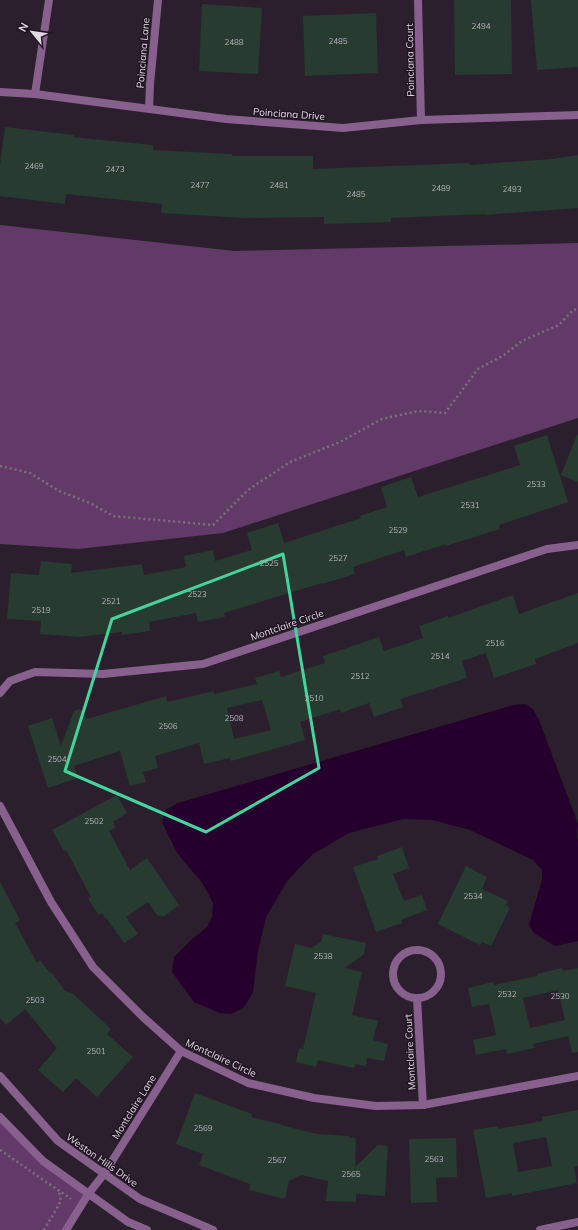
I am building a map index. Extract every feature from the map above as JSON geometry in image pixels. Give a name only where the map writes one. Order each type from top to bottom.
[{"type":"street","points":[[35,94],[49,0]]},
{"type":"street","name":"Poinciana Lane","points":[[149,108],[158,0]]},
{"type":"street","name":"Poinciana Court","points":[[418,0],[422,120]]},
{"type":"street","name":"Poinciana Drive","points":[[0,92],[35,94],[226,119],[343,128],[422,120],[578,115]]},
{"type":"street","name":"Montclaire Circle","points":[[0,693],[10,681],[34,672],[103,674],[203,664],[547,549],[578,545]]},
{"type":"street","name":"Montclaire Circle","points":[[0,806],[51,902],[93,967],[143,1017],[180,1051],[248,1083],[314,1098],[376,1106],[423,1105],[578,1076]]},
{"type":"street","points":[[417,949],[426,951],[434,956],[440,964],[441,974],[440,983],[434,991],[426,996],[417,998],[408,997],[400,992],[394,984],[392,974],[394,965],[400,956],[408,951],[417,949]]},
{"type":"street","name":"Montclaire Court","points":[[417,998],[423,1105]]},
{"type":"street","name":"Montclaire Lane","points":[[66,1230],[104,1174],[180,1051]]},
{"type":"street","name":"Weston Hills Drive","points":[[0,1076],[58,1141],[140,1200],[213,1230]]},
{"type":"street","points":[[0,1117],[43,1161],[128,1222],[147,1230]]},
{"type":"street","points":[[540,1230],[578,1222]]},
{"type":"path","points":[[0,466],[30,473],[59,491],[90,503],[113,516],[213,525],[248,490],[290,462],[340,442],[382,420],[418,411],[445,413],[478,368],[504,355],[522,341],[559,325],[573,310],[578,309]]},
{"type":"path","points":[[0,1150],[81,1206]]},
{"type":"path","points":[[44,1230],[61,1201],[59,1191]]},
{"type":"highlighted area","points":[[283,554],[319,768],[206,832],[65,771],[112,619]]},
{"type":"shaded area","points":[[0,225],[234,251],[578,243],[578,418],[223,533],[78,549],[0,544]]},
{"type":"shaded area","points":[[525,704],[533,709],[539,720],[578,824],[578,941],[555,946],[534,933],[529,925],[542,879],[542,870],[533,860],[470,830],[432,820],[403,819],[349,833],[313,854],[288,880],[266,917],[258,951],[253,992],[244,1007],[232,1014],[220,1013],[194,1002],[172,972],[174,957],[207,927],[212,917],[213,903],[203,884],[177,853],[162,822],[166,810],[178,803],[513,705]]},
{"type":"shaded area","points":[[0,1117],[43,1161],[89,1193],[66,1230],[0,1230]]},
{"type":"building","points":[[454,0],[511,0],[512,74],[455,75]]},
{"type":"building","points":[[531,0],[578,0],[578,67],[537,70]]},
{"type":"building","points":[[202,4],[262,8],[258,74],[199,71]]},
{"type":"building","points":[[376,13],[378,73],[305,76],[303,16]]},
{"type":"building","points":[[5,127],[74,135],[73,137],[153,145],[153,150],[232,154],[232,156],[313,156],[313,169],[469,163],[469,165],[552,159],[578,155],[578,208],[485,215],[391,218],[391,222],[324,224],[324,217],[244,218],[161,213],[162,204],[66,194],[65,204],[0,196],[0,165]]},
{"type":"building","points":[[547,435],[568,502],[499,525],[500,529],[406,557],[404,550],[353,567],[355,574],[224,613],[225,617],[198,622],[196,613],[149,622],[150,631],[122,635],[122,632],[79,637],[40,634],[41,621],[7,619],[11,573],[39,575],[41,561],[72,564],[71,573],[142,564],[144,575],[186,567],[184,556],[213,550],[215,561],[252,550],[247,533],[278,523],[284,543],[361,518],[360,516],[387,507],[381,487],[411,477],[418,497],[520,465],[514,446]]},
{"type":"building","points":[[578,435],[578,482],[561,475]]},
{"type":"building","points":[[578,593],[578,643],[535,659],[536,664],[494,678],[486,653],[462,661],[467,678],[400,699],[403,707],[374,717],[369,703],[341,713],[340,709],[300,722],[305,740],[231,761],[230,758],[204,764],[199,743],[155,756],[158,768],[143,772],[146,782],[130,786],[120,751],[74,766],[78,778],[48,788],[28,726],[52,718],[61,746],[74,711],[79,709],[84,712],[87,719],[166,696],[167,702],[214,691],[214,694],[257,684],[255,678],[279,671],[281,677],[325,663],[323,656],[379,637],[384,651],[423,638],[419,626],[448,616],[448,618],[513,595],[519,614]],"holes":[[[262,700],[271,730],[234,739],[227,708]]]},
{"type":"building","points":[[117,795],[127,813],[113,822],[116,827],[109,831],[130,870],[147,858],[179,905],[163,917],[157,915],[148,902],[126,917],[138,934],[124,943],[107,919],[102,913],[99,915],[88,899],[91,897],[66,850],[64,851],[52,830]]},
{"type":"building","points":[[402,847],[409,868],[393,874],[404,901],[422,895],[427,910],[401,920],[402,923],[376,932],[353,867],[378,859],[377,856]]},
{"type":"building","points":[[466,866],[487,877],[482,889],[508,901],[506,905],[510,908],[491,946],[482,942],[480,945],[438,924]]},
{"type":"building","points":[[0,882],[20,920],[15,923],[37,963],[40,960],[65,991],[72,993],[111,1029],[107,1034],[133,1057],[97,1097],[76,1078],[63,1092],[38,1070],[57,1048],[25,1009],[6,1025],[0,1018]]},
{"type":"building","points":[[323,934],[366,943],[364,954],[345,968],[362,972],[352,1015],[378,1021],[373,1040],[388,1044],[384,1061],[367,1058],[366,1066],[355,1064],[354,1068],[318,1060],[316,1067],[296,1062],[299,1048],[303,1049],[316,993],[285,986],[295,944],[311,948],[321,942]]},
{"type":"building","points":[[562,968],[563,971],[578,968],[578,1052],[572,1053],[568,1036],[533,1044],[534,1048],[507,1054],[506,1049],[476,1055],[473,1040],[496,1035],[489,1004],[472,1007],[468,988],[493,982],[494,985],[537,976],[537,974]],"holes":[[[558,990],[565,1020],[530,1028],[523,998]]]},
{"type":"building","points":[[195,1093],[252,1114],[251,1117],[317,1134],[349,1136],[349,1138],[356,1138],[355,1167],[378,1145],[388,1146],[385,1196],[356,1194],[356,1202],[326,1201],[328,1181],[301,1175],[289,1181],[285,1199],[249,1190],[250,1184],[199,1165],[203,1154],[176,1144]]},
{"type":"building","points":[[578,1110],[578,1166],[574,1167],[577,1183],[512,1196],[512,1193],[486,1198],[473,1130],[498,1126],[498,1129],[543,1121],[542,1117]],"holes":[[[546,1137],[552,1166],[518,1172],[513,1143]]]},
{"type":"building","points":[[456,1138],[457,1177],[436,1178],[437,1202],[411,1203],[409,1139]]}]
